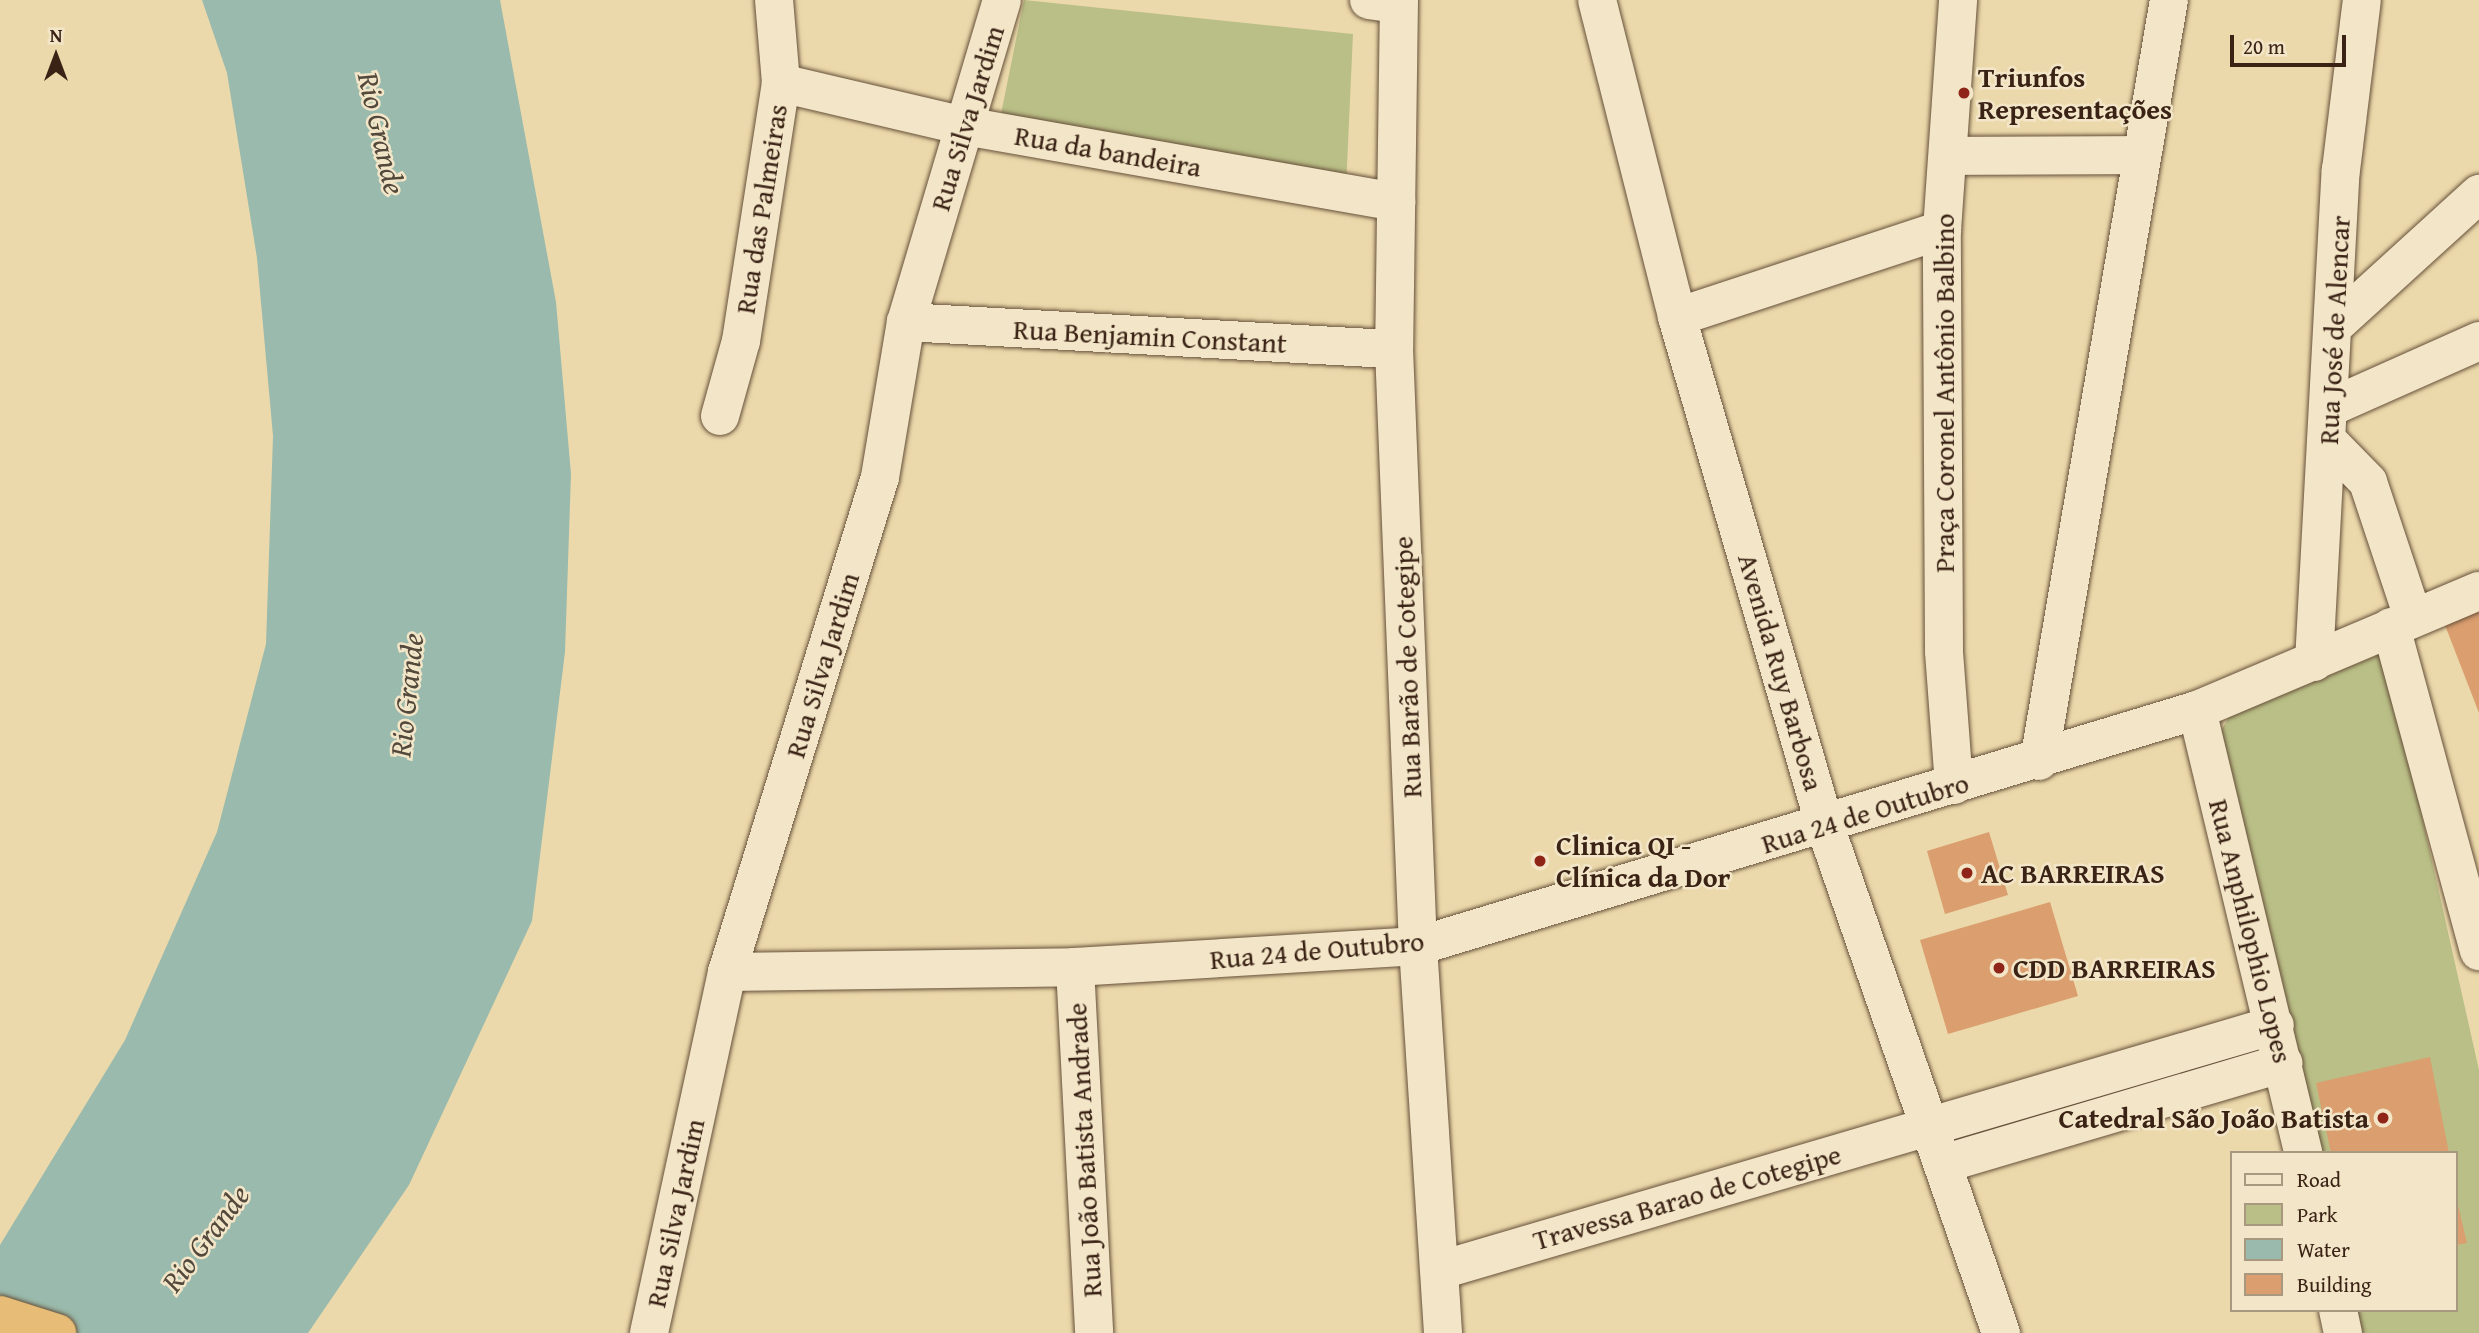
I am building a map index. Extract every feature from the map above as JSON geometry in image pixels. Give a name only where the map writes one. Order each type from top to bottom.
[{"type":"highway","points":[[0,1315],[57,1333]]},
{"type":"street","name":"Rua das Palmeiras","points":[[720,416],[750,292],[781,83],[774,0]]},
{"type":"street","name":"Rua Silva Jardim","points":[[649,1333],[727,972],[880,477],[906,322],[1002,0]]},
{"type":"street","name":"Avenida Ruy Barbosa","points":[[1597,0],[1677,317],[1825,826],[1933,1125],[2001,1333]]},
{"type":"street","name":"Praça Coronel Antônio Balbino","points":[[1954,785],[1944,651],[1942,230],[1958,0]]},
{"type":"street","points":[[2039,761],[2140,155],[2169,0]]},
{"type":"street","name":"Rua José de Alencar","points":[[2314,662],[2330,424],[2341,170],[2362,0]]},
{"type":"street","name":"Rua Barão de Cotegipe","points":[[1388,1],[1396,202],[1394,349],[1418,946],[1443,1333]]},
{"type":"street","name":"Rua da bandeira","points":[[781,83],[965,126],[1396,202]]},
{"type":"street","points":[[1949,156],[2140,155]]},
{"type":"street","points":[[2335,325],[2479,194]]},
{"type":"street","points":[[1677,317],[1942,230]]},
{"type":"street","name":"Rua Benjamin Constant","points":[[906,322],[1394,349]]},
{"type":"street","points":[[2479,341],[2330,424],[2368,482],[2479,951]]},
{"type":"street","name":"Rua 24 de Outubro","points":[[727,972],[1075,967],[1418,946],[1825,826],[2197,710],[2479,591]]},
{"type":"street","name":"Rua Anphilophio Lopes","points":[[2197,710],[2275,1025],[2303,1151]]},
{"type":"street","name":"Rua João Batista Andrade","points":[[1075,967],[1094,1333]]},
{"type":"street","name":"Travessa Barao de Cotegipe","points":[[1441,1270],[2275,1025]]},
{"type":"street","points":[[1946,1163],[2284,1063]]},
{"type":"street","points":[[2338,1312],[2343,1333]]},
{"type":"green space","points":[[1024,0],[1353,34],[1346,188],[1001,114]]},
{"type":"green space","points":[[2385,652],[2479,1070],[2479,1333],[2360,1333],[2355,1312],[2458,1312],[2458,1151],[2316,1151],[2219,734],[2229,717]]},
{"type":"water","name":"Rio Grande","points":[[202,0],[500,0],[556,302],[571,474],[565,652],[532,921],[409,1185],[308,1333],[0,1333],[0,1245],[125,1040],[217,832],[266,644],[273,436],[257,258],[227,73]]},
{"type":"building","points":[[2479,606],[2479,713],[2443,620]]},
{"type":"building","name":"AC BARREIRAS","points":[[1989,832],[2008,895],[1945,914],[1927,851]]},
{"type":"building","name":"CDD BARREIRAS","points":[[2050,902],[2078,996],[1948,1034],[1920,940]]},
{"type":"building","name":"Catedral São João Batista","points":[[2430,1057],[2449,1151],[2331,1151],[2316,1083]]},
{"type":"building","points":[[2458,1205],[2467,1243],[2458,1245]]},
{"type":"place","name":"Triunfos Representações","points":[[1964,93]]},
{"type":"place","name":"Clinica QI - Clínica da Dor","points":[[1540,861]]},
{"type":"place","name":"AC BARREIRAS","points":[[1967,873]]},
{"type":"place","name":"CDD BARREIRAS","points":[[1999,968]]},
{"type":"place","name":"Catedral São João Batista","points":[[2383,1118]]}]
